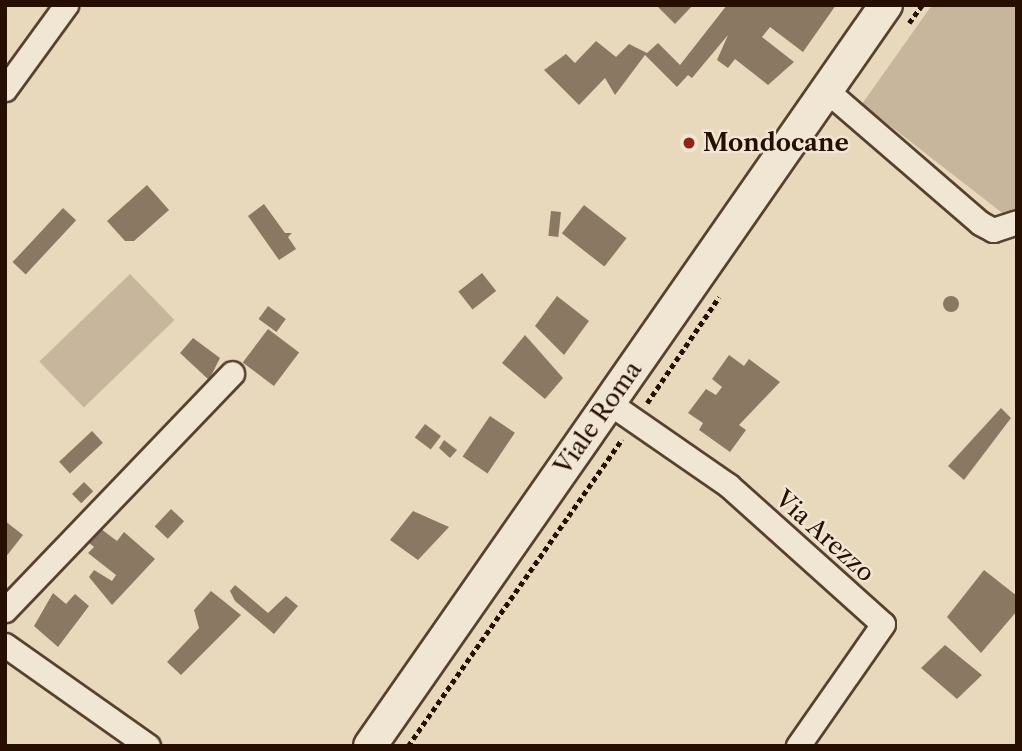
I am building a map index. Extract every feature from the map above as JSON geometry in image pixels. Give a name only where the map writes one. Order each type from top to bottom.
[{"type":"main road","name":"Viale Roma","points":[[370,746],[826,90],[896,17]]},
{"type":"street","points":[[5,89],[66,5]]},
{"type":"street","points":[[826,90],[980,223],[993,230],[1017,222]]},
{"type":"street","points":[[5,610],[232,373]]},
{"type":"street","name":"Via Arezzo","points":[[608,402],[729,485],[884,624],[798,746]]},
{"type":"street","points":[[5,645],[148,746]]},
{"type":"path","points":[[896,17],[922,5]]},
{"type":"path","points":[[408,746],[726,286]]},
{"type":"shaded area","points":[[932,5],[1017,5],[1017,214],[1010,219],[862,104]]},
{"type":"shaded area","points":[[130,274],[174,320],[84,408],[39,362]]},
{"type":"building","points":[[656,5],[693,5],[675,24]]},
{"type":"building","points":[[727,5],[836,5],[803,52],[770,27],[762,37],[794,62],[768,85],[735,59],[728,68],[717,60],[728,35],[692,78],[688,75],[677,87],[645,55],[615,95],[605,78],[579,105],[544,70],[566,54],[575,63],[596,41],[616,57],[629,44],[647,53],[658,43],[680,65]]},
{"type":"building","points":[[147,185],[169,210],[134,241],[125,241],[107,221]]},
{"type":"building","points":[[264,204],[285,233],[292,233],[288,237],[296,249],[279,260],[248,216]]},
{"type":"building","points":[[584,205],[627,238],[604,267],[562,233]]},
{"type":"building","points":[[63,208],[76,220],[26,274],[13,262]]},
{"type":"building","points":[[551,211],[561,212],[558,237],[548,236]]},
{"type":"building","points":[[482,273],[496,291],[473,310],[458,291]]},
{"type":"building","points":[[557,296],[589,321],[564,355],[535,326]]},
{"type":"building","points":[[948,296],[954,296],[959,304],[957,310],[948,312],[943,307],[943,301]]},
{"type":"building","points":[[268,306],[286,319],[276,332],[259,319]]},
{"type":"building","points":[[268,329],[299,352],[274,386],[243,363]]},
{"type":"building","points":[[525,335],[563,378],[545,399],[502,363]]},
{"type":"building","points":[[193,338],[220,358],[209,380],[180,353]]},
{"type":"building","points":[[729,355],[744,366],[749,359],[780,382],[739,425],[746,430],[730,452],[699,430],[703,423],[688,413],[706,389],[716,395],[722,387],[712,379]]},
{"type":"building","points":[[1001,408],[1011,418],[964,480],[948,466]]},
{"type":"building","points":[[490,416],[515,433],[487,473],[463,457]]},
{"type":"building","points":[[425,424],[441,436],[431,450],[415,438]]},
{"type":"building","points":[[92,431],[103,443],[70,473],[59,462]]},
{"type":"building","points":[[444,440],[457,450],[450,458],[439,448]]},
{"type":"building","points":[[84,482],[93,491],[81,503],[72,494]]},
{"type":"building","points":[[171,509],[184,521],[168,539],[155,527]]},
{"type":"building","points":[[413,511],[449,527],[418,560],[390,540]]},
{"type":"building","points":[[5,521],[23,535],[5,558]]},
{"type":"building","points":[[97,526],[117,541],[124,532],[155,559],[112,605],[89,577],[94,570],[112,581],[116,575],[88,553],[94,547],[82,537]]},
{"type":"building","points":[[984,570],[1017,596],[1017,611],[981,653],[947,617]]},
{"type":"building","points":[[235,585],[268,613],[286,596],[298,606],[274,634],[235,601],[230,591]]},
{"type":"building","points":[[211,591],[241,615],[181,675],[167,662],[199,628],[194,610]]},
{"type":"building","points":[[53,593],[66,604],[75,594],[89,606],[58,647],[34,626]]},
{"type":"building","points":[[945,645],[982,675],[957,699],[921,668]]},
{"type":"place","name":"Mondocane","points":[[689,143]]}]
